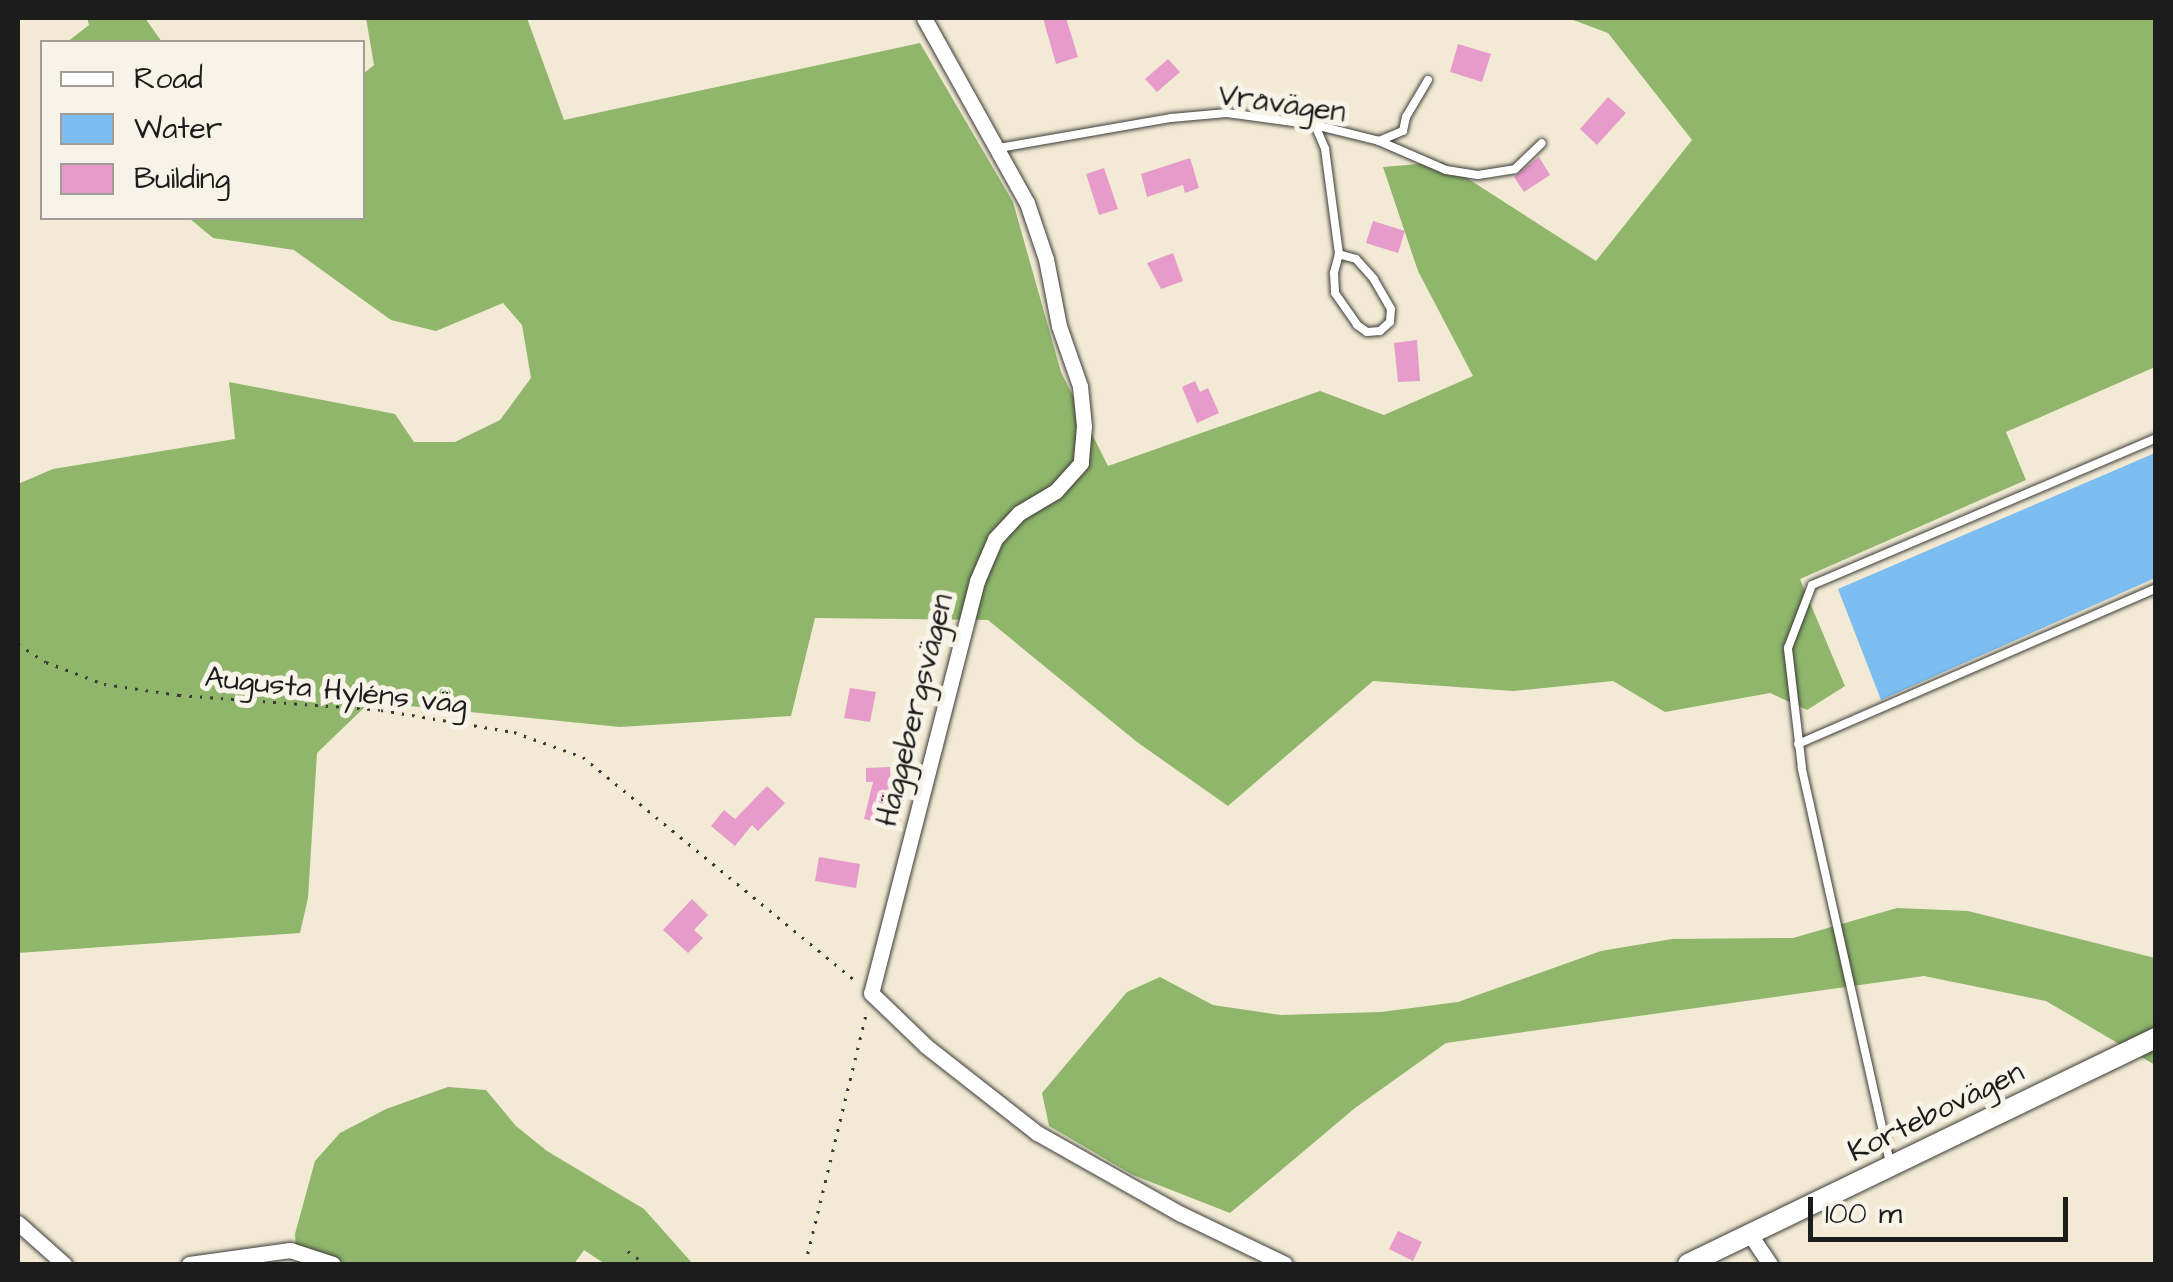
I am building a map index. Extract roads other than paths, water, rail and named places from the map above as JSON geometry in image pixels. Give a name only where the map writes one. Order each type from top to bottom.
[{"type":"street","name":"Häggebergsvägen","points":[[924,18],[1000,148],[1034,222],[1059,326],[1080,386],[1084,426],[1081,464],[1056,491],[1018,513],[995,539],[976,581],[870,994],[926,1046],[1038,1133],[1181,1214],[1285,1264]]},
{"type":"street","name":"Kortebovägen","points":[[1688,1264],[2156,1038]]},
{"type":"street","points":[[18,1222],[64,1264]]},
{"type":"street","points":[[1751,1236],[1770,1264]]},
{"type":"street","points":[[189,1264],[290,1250],[333,1264]]},
{"type":"lane","points":[[1379,141],[1403,130],[1406,116],[1428,80]]},
{"type":"lane","name":"Vråvägen","points":[[1000,148],[1211,114],[1315,125],[1379,141],[1446,170],[1478,176],[1515,169],[1542,143]]},
{"type":"lane","points":[[1315,125],[1324,150],[1339,254],[1334,273],[1343,311],[1367,332],[1380,331],[1390,322],[1391,309],[1374,279],[1356,260],[1339,254]]},
{"type":"lane","points":[[1891,1167],[1798,744],[1788,648],[1812,585],[2156,438]]},
{"type":"lane","points":[[1798,744],[2156,588]]},
{"type":"water","points":[[2155,453],[2155,578],[1881,700],[1838,589]]}]
